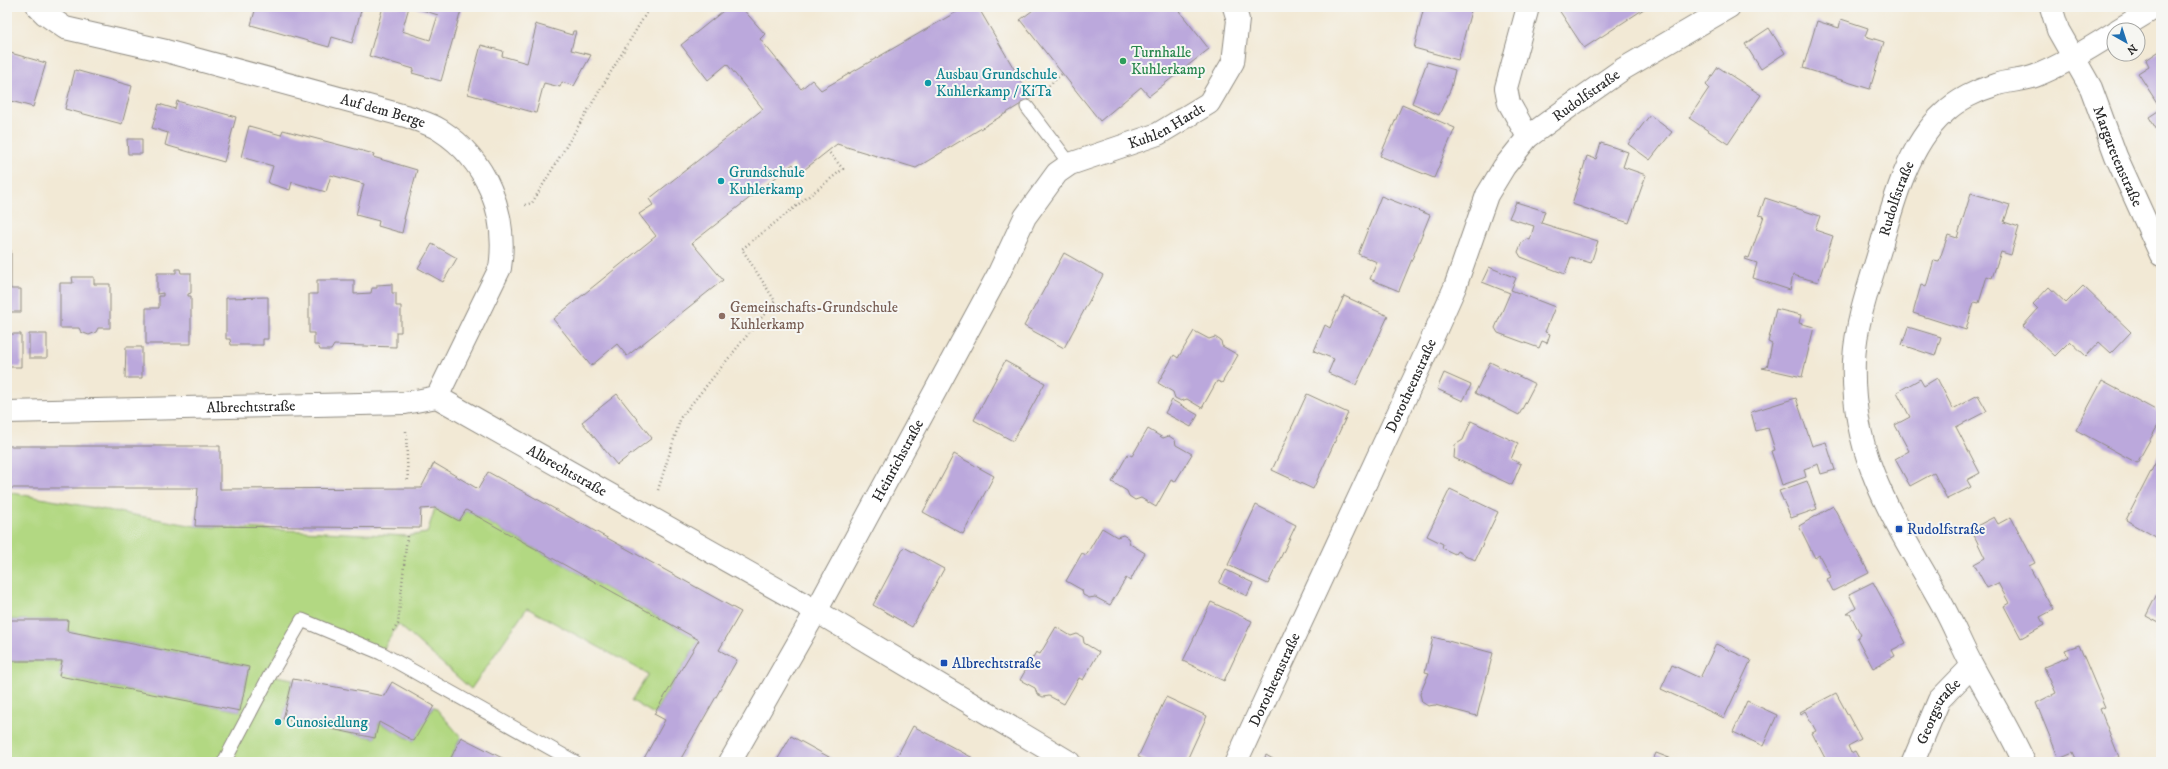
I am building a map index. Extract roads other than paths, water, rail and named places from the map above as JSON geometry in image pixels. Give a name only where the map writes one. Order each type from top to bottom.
[{"type":"street","name":"Auf dem Berge","points":[[38,7],[45,14],[65,28],[166,51],[409,117],[439,129],[468,152],[488,182],[498,214],[503,245],[500,268],[437,397]]},
{"type":"street","name":"Kuhlen Hardt","points":[[1070,164],[1158,134],[1209,103],[1233,62],[1238,20],[1234,7]]},
{"type":"street","points":[[1528,7],[1506,88],[1508,103],[1528,138]]},
{"type":"street","name":"Rudolfstraße","points":[[1528,138],[1623,69],[1729,7]]},
{"type":"street","points":[[2051,7],[2058,30],[2073,58]]},
{"type":"street","points":[[2131,22],[2156,7]]},
{"type":"street","name":"Rudolfstraße","points":[[2024,762],[2011,733],[1972,666],[1945,608],[1884,499],[1869,465],[1856,415],[1854,358],[1862,314],[1890,214],[1902,180],[1915,152],[1932,127],[1944,112],[1965,98],[1995,84],[2034,76],[2073,58],[2106,38]]},
{"type":"street","name":"Margaretenstraße","points":[[2073,58],[2092,88],[2116,156],[2161,255]]},
{"type":"street","name":"Dorotheenstraße","points":[[1236,762],[1455,287],[1487,195],[1504,167],[1528,138]]},
{"type":"street","name":"Heinrichstraße","points":[[730,762],[816,611],[998,275],[1025,217],[1056,173],[1070,164]]},
{"type":"street","name":"Albrechtstraße","points":[[7,412],[405,403],[437,397],[816,611],[1069,762]]},
{"type":"street","name":"Georgstraße","points":[[1913,762],[1939,700],[1972,666]]},
{"type":"lane","points":[[1027,106],[1070,164]]},
{"type":"lane","points":[[224,762],[270,675],[302,620],[381,653],[575,762]]},
{"type":"place","name":"Turnhalle Kuhlerkamp","points":[[1123,61]]},
{"type":"place","name":"Ausbau Grundschule Kuhlerkamp / KiTa","points":[[928,83]]},
{"type":"place","name":"Grundschule Kuhlerkamp","points":[[721,181]]},
{"type":"place","name":"Gemeinschafts-Grundschule Kuhlerkamp","points":[[722,316]]},
{"type":"place","name":"Rudolfstraße","points":[[1899,529]]},
{"type":"place","name":"Albrechtstraße","points":[[944,663]]},
{"type":"place","name":"Cunosiedlung","points":[[278,722]]}]
